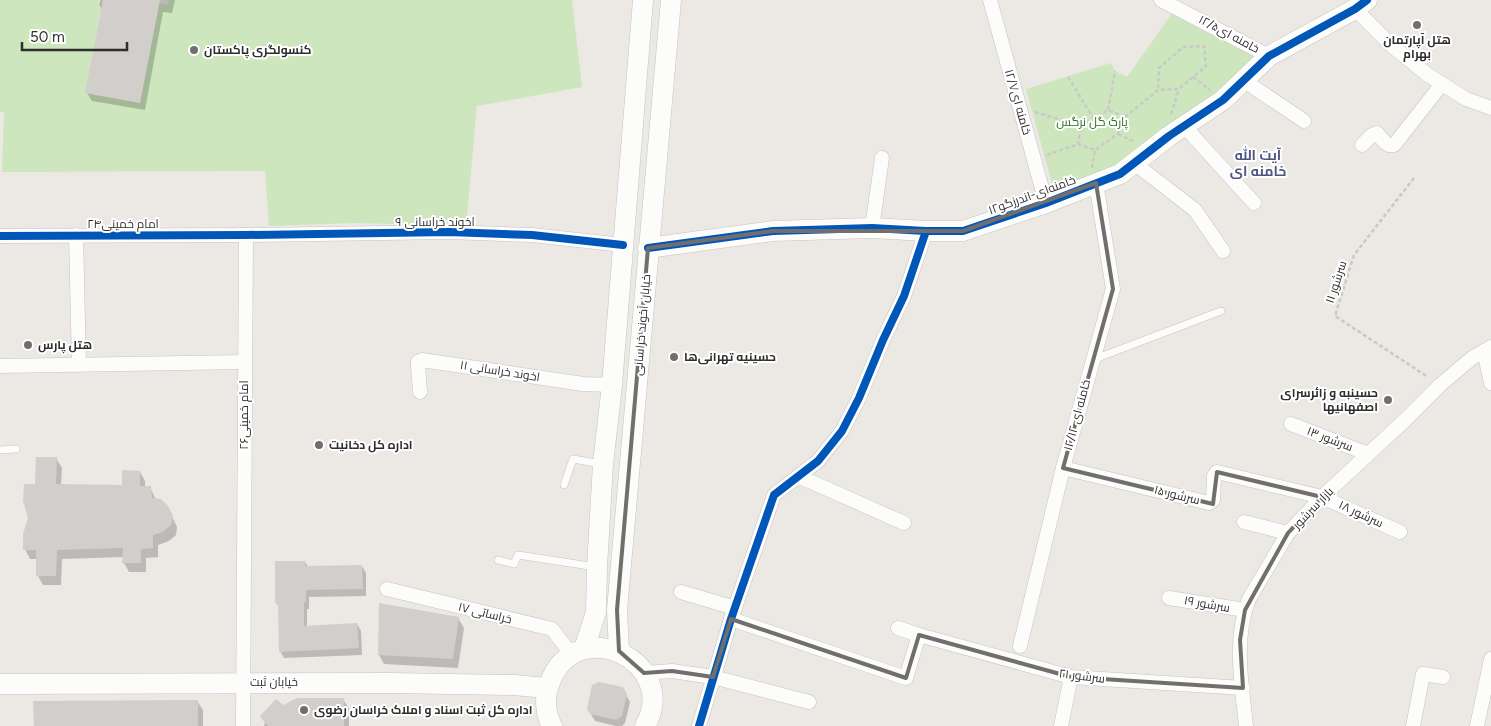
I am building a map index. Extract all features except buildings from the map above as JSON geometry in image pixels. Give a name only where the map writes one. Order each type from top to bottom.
[{"type":"main road","name":"خیابان آخوند خراسانی","points":[[578,652],[596,612],[603,464],[612,385],[643,0]]},
{"type":"main road","name":"خیابان آخوند خراسانی","points":[[619,651],[617,610],[671,0]]},
{"type":"main road","name":"خامنه‌ای-اندرزگو۱۲","points":[[648,248],[772,231],[872,228],[926,232],[963,231],[1046,203],[1120,174],[1184,126],[1223,100],[1269,56],[1361,4]]},
{"type":"main road","points":[[552,726],[546,704],[547,688],[552,675],[561,663],[578,652],[602,648],[619,651],[633,660],[644,673],[650,688],[652,704],[645,726]]},
{"type":"main road","name":"خیابان ثبت","points":[[0,684],[391,683],[514,685],[547,688]]},
{"type":"street","name":"خامنه ای۱۲/۷","points":[[990,0],[1046,203]]},
{"type":"street","name":"خامنه ای۱۲/۵","points":[[1161,0],[1269,56]]},
{"type":"street","points":[[1361,4],[1392,46],[1466,100],[1491,108]]},
{"type":"street","points":[[1243,80],[1304,121]]},
{"type":"street","points":[[1362,145],[1372,135],[1377,133],[1386,144],[1394,145],[1442,84]]},
{"type":"street","points":[[1184,126],[1254,203]]},
{"type":"street","points":[[872,228],[882,158]]},
{"type":"street","points":[[1134,163],[1195,210],[1223,251]]},
{"type":"street","name":"خامنه ای ۱۲/۱۲","points":[[1020,646],[1063,468],[1113,289],[1096,183]]},
{"type":"street","name":"اخوند خراسانی ۹","points":[[246,235],[449,232],[532,235],[623,245]]},
{"type":"street","points":[[699,726],[733,613],[774,494],[818,461],[842,431],[859,398],[904,296],[926,232]]},
{"type":"street","points":[[76,235],[79,365]]},
{"type":"street","points":[[245,362],[246,235]]},
{"type":"street","name":"امام خمینی۲۴","points":[[0,236],[246,235]]},
{"type":"street","points":[[1487,349],[1491,383]]},
{"type":"street","name":"بازار سرشور","points":[[1246,726],[1240,640],[1245,610],[1288,533],[1322,497],[1440,385],[1472,358],[1487,349]]},
{"type":"street","name":"اخوند خراسانی ۱۱","points":[[420,392],[418,362],[422,360],[583,384],[612,385]]},
{"type":"street","name":"امام خمینی۲۶","points":[[0,366],[245,362],[244,726]]},
{"type":"street","name":"سرشور ۱۳","points":[[1292,424],[1368,454]]},
{"type":"street","name":"سرشور ۱۵","points":[[1063,468],[1209,503],[1213,500],[1214,476],[1217,472],[1322,497]]},
{"type":"street","points":[[798,476],[904,523]]},
{"type":"street","name":"سرشور ۱۸","points":[[1322,497],[1400,532]]},
{"type":"street","points":[[1244,522],[1288,533]]},
{"type":"street","name":"خراساتی ۱۷","points":[[387,589],[552,629],[578,652]]},
{"type":"street","points":[[681,592],[906,678],[919,635]]},
{"type":"street","name":"سرشور ۱۹","points":[[1169,598],[1245,610]]},
{"type":"street","name":"سرشور ۲۱","points":[[898,628],[1071,677],[1243,688]]},
{"type":"street","points":[[1478,726],[1491,659]]},
{"type":"street","points":[[644,673],[672,671],[713,677],[809,702]]},
{"type":"street","points":[[1413,726],[1422,674],[1443,677]]},
{"type":"street","points":[[1062,726],[1071,677]]},
{"type":"lane","points":[[1092,360],[1222,311]]},
{"type":"lane","points":[[0,450],[16,449]]},
{"type":"lane","points":[[564,485],[573,459],[603,464]]},
{"type":"lane","points":[[498,560],[514,564],[518,555],[597,567]]},
{"type":"path","points":[[1034,160],[1078,144],[1095,150],[1118,134],[1125,117],[1158,90],[1179,90],[1206,66],[1204,46],[1182,47],[1159,68],[1158,90]]},
{"type":"path","points":[[1020,109],[1081,126],[1108,110],[1115,70]]},
{"type":"path","points":[[1068,76],[1094,119]]},
{"type":"path","points":[[1108,110],[1125,117]]},
{"type":"path","points":[[1078,144],[1081,126]]},
{"type":"highlighted area","points":[[1096,183],[1113,289],[1063,468],[1213,504],[1217,472],[1322,497],[1288,533],[1245,610],[1240,640],[1243,688],[1071,677],[919,635],[906,678],[731,619],[713,677],[672,671],[644,673],[619,651],[617,610],[648,248],[773,231],[963,231]]},
{"type":"green space","points":[[0,0],[98,0],[98,4],[120,8],[121,0],[137,0],[168,5],[169,0],[572,0],[582,87],[477,106],[466,226],[355,223],[269,226],[265,171],[2,172],[4,112],[0,112]],"holes":[[[100,14],[155,24],[140,103],[86,93]]]},
{"type":"green space","name":"پارک گل نرگس","points":[[1173,12],[1257,55],[1217,94],[1118,166],[1054,191],[1026,89],[1111,63],[1115,71],[1127,77]]},
{"type":"cycle path","points":[[648,248],[773,231],[872,228],[963,231],[1046,203],[1120,174],[1169,136],[1223,100],[1269,56],[1355,9],[1367,0]]},
{"type":"cycle path","points":[[699,726],[731,619],[774,495],[818,461],[842,431],[859,398],[904,296],[926,231]]},
{"type":"cycle path","points":[[0,236],[449,232],[532,235],[623,245]]},
{"type":"place","name":"هتل آپارتمان بهرام","points":[[1417,25]]},
{"type":"place","name":"کنسولگری پاکستان","points":[[194,50]]},
{"type":"place","name":"هتل پارس","points":[[28,345]]},
{"type":"place","name":"حسینیه تهرانی‌ها","points":[[674,357]]},
{"type":"place","name":"حسینبه و زائرسرای اصفهانیها","points":[[1388,400]]},
{"type":"place","name":"اداره کل دخانیت","points":[[319,445]]},
{"type":"place","name":"اداره کل ثبت اسناد و املاک خراسان رضوی","points":[[304,710]]},
{"type":"district","name":"آیت الله خامنه ای","points":[[1258,164]]}]
